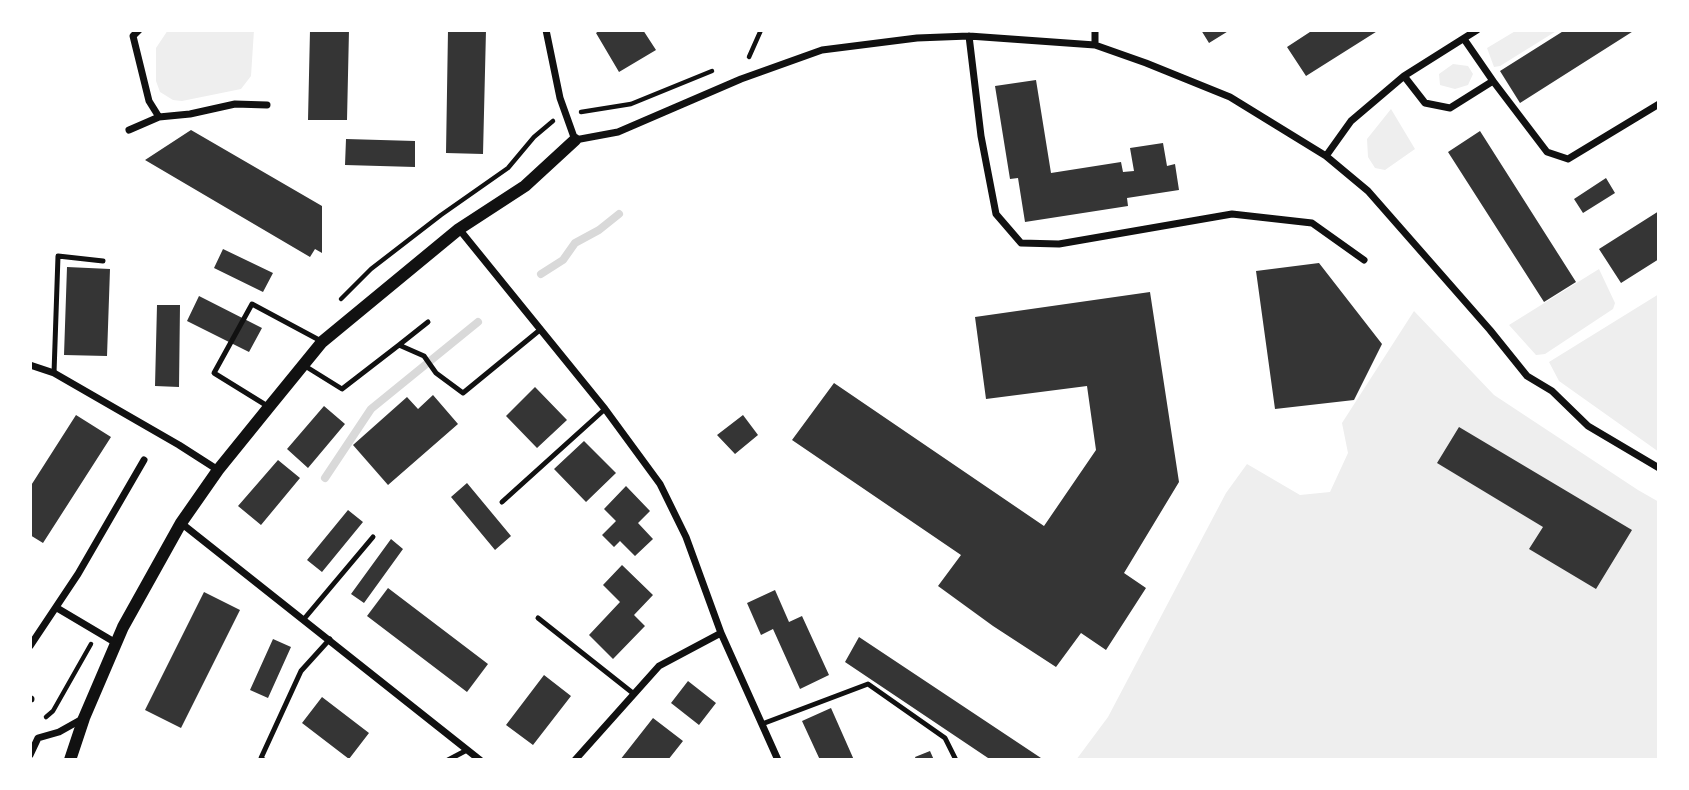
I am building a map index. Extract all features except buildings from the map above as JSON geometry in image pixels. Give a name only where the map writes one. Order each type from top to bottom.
[{"type":"street","points":[[139,30],[133,36],[149,101],[159,117]]},
{"type":"street","points":[[546,30],[560,98],[575,140]]},
{"type":"street","points":[[1094,45],[1095,30]]},
{"type":"street","points":[[1326,156],[1351,121],[1404,76],[1476,30]]},
{"type":"street","points":[[969,36],[981,136],[996,214],[1021,243],[1059,244],[1232,214],[1312,223],[1364,260]]},
{"type":"street","points":[[70,760],[116,643],[181,523],[218,470],[322,342],[459,229],[525,186],[575,140],[618,132],[741,79],[822,50],[917,38],[969,36],[1094,45],[1230,97],[1326,156],[1368,191],[1527,376],[1552,391],[1588,426],[1659,468]]},
{"type":"street","points":[[1464,38],[1547,152],[1569,159],[1659,104]]},
{"type":"street","points":[[1404,76],[1425,103],[1450,108],[1493,81]]},
{"type":"street","points":[[129,131],[159,117],[190,114],[235,104],[267,106]]},
{"type":"street","points":[[459,229],[606,410],[660,484],[686,537],[721,633],[778,760]]},
{"type":"street","points":[[30,365],[54,373],[218,470]]},
{"type":"street","points":[[30,646],[57,608],[144,460]]},
{"type":"street","points":[[181,523],[480,760]]},
{"type":"street","points":[[57,608],[116,643]]},
{"type":"street","points":[[575,760],[659,666],[721,633]]},
{"type":"street","points":[[30,755],[38,738],[59,732],[84,719]]},
{"type":"lane","points":[[54,373],[58,256],[103,261]]},
{"type":"lane","points":[[269,407],[214,373],[252,304],[322,342]]},
{"type":"lane","points":[[303,365],[342,389],[429,322]]},
{"type":"lane","points":[[399,345],[424,356],[436,373],[463,393],[541,329]]},
{"type":"lane","points":[[502,502],[606,410]]},
{"type":"lane","points":[[304,619],[373,537]]},
{"type":"lane","points":[[538,618],[634,694]]},
{"type":"lane","points":[[264,760],[261,758],[301,671],[330,639]]},
{"type":"lane","points":[[762,724],[868,684],[945,737],[956,760]]},
{"type":"lane","points":[[447,760],[467,750]]},
{"type":"path","points":[[749,57],[761,30]]},
{"type":"shaded area","points":[[168,30],[254,30],[251,76],[241,89],[182,101],[173,100],[160,92],[156,81],[156,48]]},
{"type":"shaded area","points":[[1517,30],[1558,30],[1500,66],[1494,67],[1487,48]]},
{"type":"shaded area","points":[[1453,64],[1468,66],[1473,74],[1468,85],[1455,89],[1440,85],[1439,74]]},
{"type":"shaded area","points":[[1391,109],[1415,149],[1385,170],[1375,168],[1368,157],[1367,139]]},
{"type":"shaded area","points":[[1599,269],[1615,303],[1613,309],[1545,354],[1536,355],[1509,325]]},
{"type":"shaded area","points":[[1659,294],[1659,452],[1559,381],[1549,362]]},
{"type":"shaded area","points":[[1414,311],[1494,395],[1659,502],[1659,760],[1076,760],[1108,717],[1226,493],[1247,464],[1300,495],[1330,492],[1348,453],[1342,423]]},
{"type":"waterway","points":[[541,274],[563,260],[575,243],[599,230],[619,214]]},
{"type":"waterway","points":[[325,478],[371,409],[478,322]]}]
